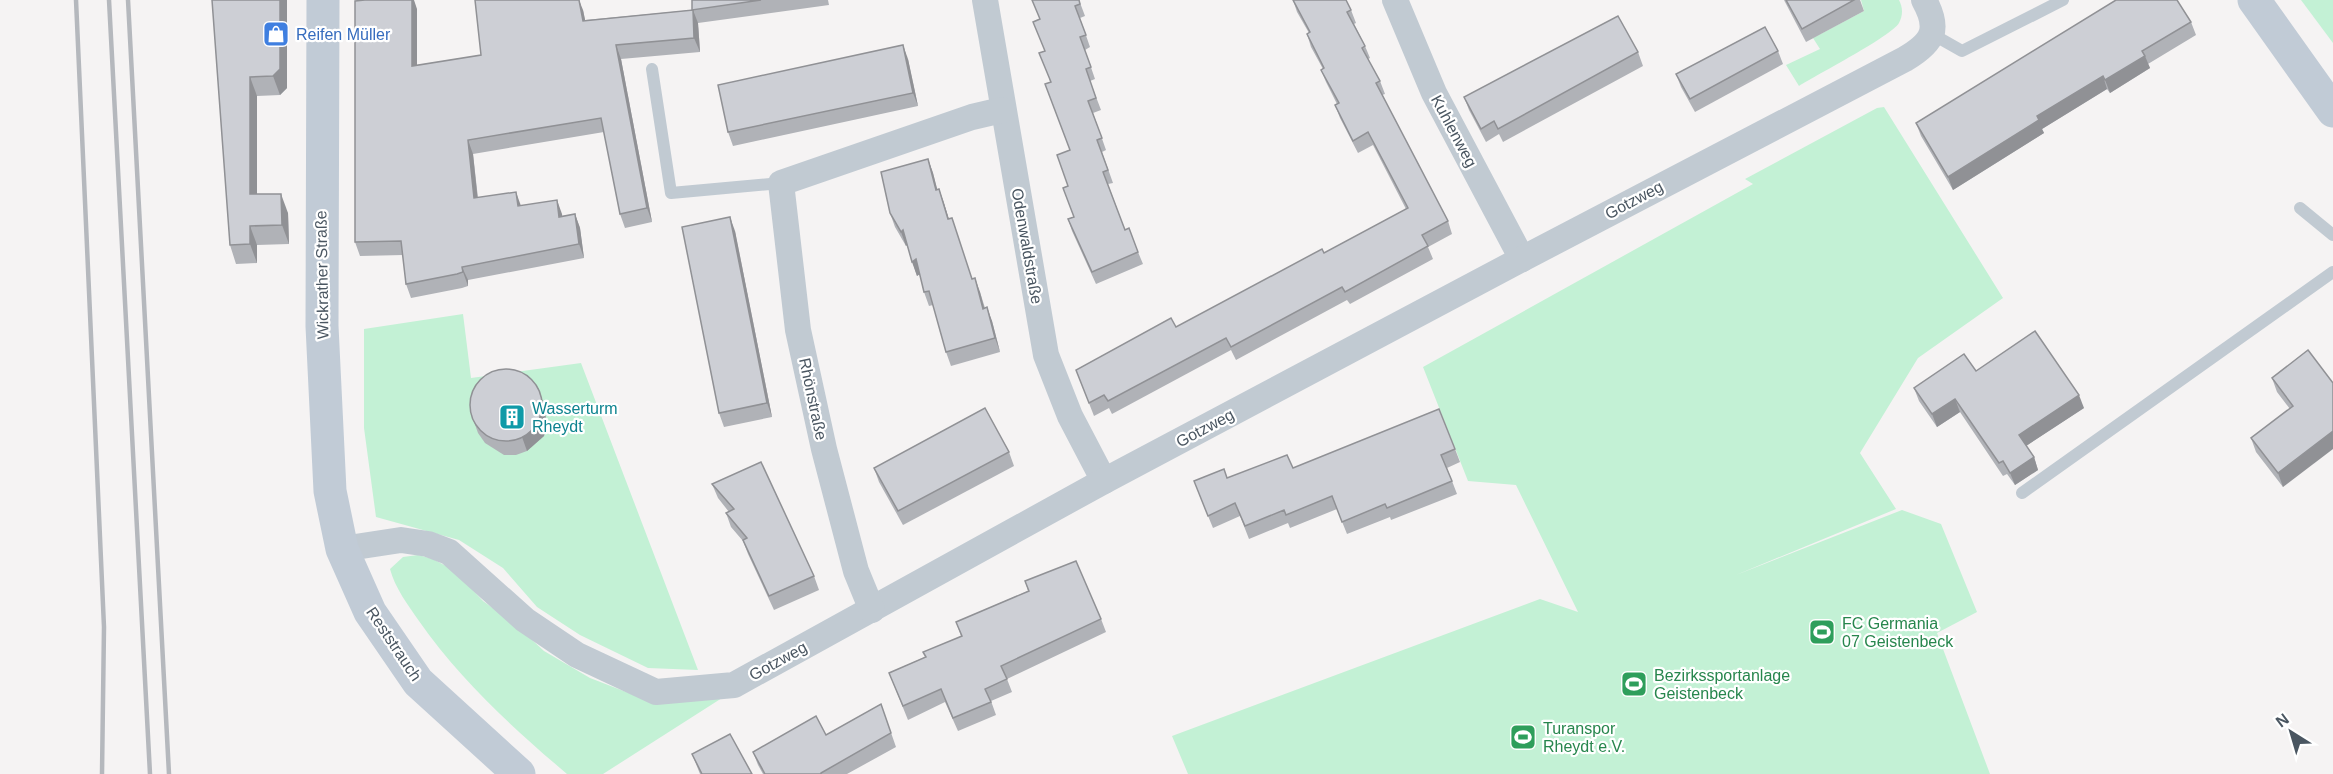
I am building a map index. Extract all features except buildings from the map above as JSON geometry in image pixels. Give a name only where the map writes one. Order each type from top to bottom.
[{"type":"main road","name":"Wickrather Straße","points":[[323,0],[322,326],[330,491],[342,549]]},
{"type":"main road","points":[[2254,0],[2333,111]]},
{"type":"main road","name":"Reststrauch","points":[[342,549],[370,612],[418,682],[519,774]]},
{"type":"street","name":"Odenwaldstraße","points":[[985,0],[1002,110],[1046,356],[1070,416],[1104,482]]},
{"type":"street","name":"Kuhlenweg","points":[[1395,0],[1434,93],[1522,259]]},
{"type":"street","points":[[1924,0],[1933,18],[1932,34]]},
{"type":"street","name":"Gotzweg","points":[[342,549],[401,540],[428,544],[449,552],[525,620],[568,650],[656,692],[734,685],[1104,482],[1522,259],[1905,59],[1921,50],[1932,34]]},
{"type":"street","points":[[781,183],[972,117],[1002,110]]},
{"type":"street","name":"Rhönstraße","points":[[781,183],[798,330],[827,460],[856,571],[872,610]]},
{"type":"lane","points":[[1932,34],[1962,51],[2063,0]]},
{"type":"lane","points":[[652,69],[671,193],[781,183]]},
{"type":"lane","points":[[2300,208],[2333,235]]},
{"type":"lane","points":[[2022,493],[2333,272]]},
{"type":"green space","points":[[1861,0],[1899,0],[1902,12],[1899,23],[1868,46],[1799,86],[1786,65],[1820,49],[1813,38],[1864,11]]},
{"type":"green space","points":[[2301,0],[2333,0],[2333,43]]},
{"type":"green space","points":[[1884,107],[2003,298],[1918,358],[1860,453],[1896,509],[1736,575],[1902,510],[1941,524],[1977,612],[1937,633],[1990,774],[1188,774],[1172,736],[1540,599],[1578,612],[1516,485],[1468,481],[1423,367],[1753,184],[1745,179],[1877,108]]},
{"type":"green space","points":[[463,314],[471,378],[581,363],[698,670],[648,668],[580,635],[537,607],[503,568],[459,540],[376,517],[364,428],[364,329]]},
{"type":"green space","points":[[418,555],[433,559],[455,571],[483,601],[515,624],[544,651],[590,678],[647,700],[722,698],[603,774],[567,774],[507,721],[452,664],[398,590],[390,569],[403,557]]},
{"type":"railway","points":[[76,0],[104,627],[102,774]]},
{"type":"railway","points":[[109,0],[150,774]]},
{"type":"railway","points":[[128,0],[169,774]]},
{"type":"place","name":"Reifen Müller","points":[[276,34]]},
{"type":"place","name":"Wasserturm Rheydt","points":[[512,417]]},
{"type":"place","name":"FC Germania 07 Geistenbeck","points":[[1822,632]]},
{"type":"place","name":"Bezirkssportanlage Geistenbeck","points":[[1634,684]]},
{"type":"place","name":"Turanspor Rheydt e.V.","points":[[1523,737]]}]
